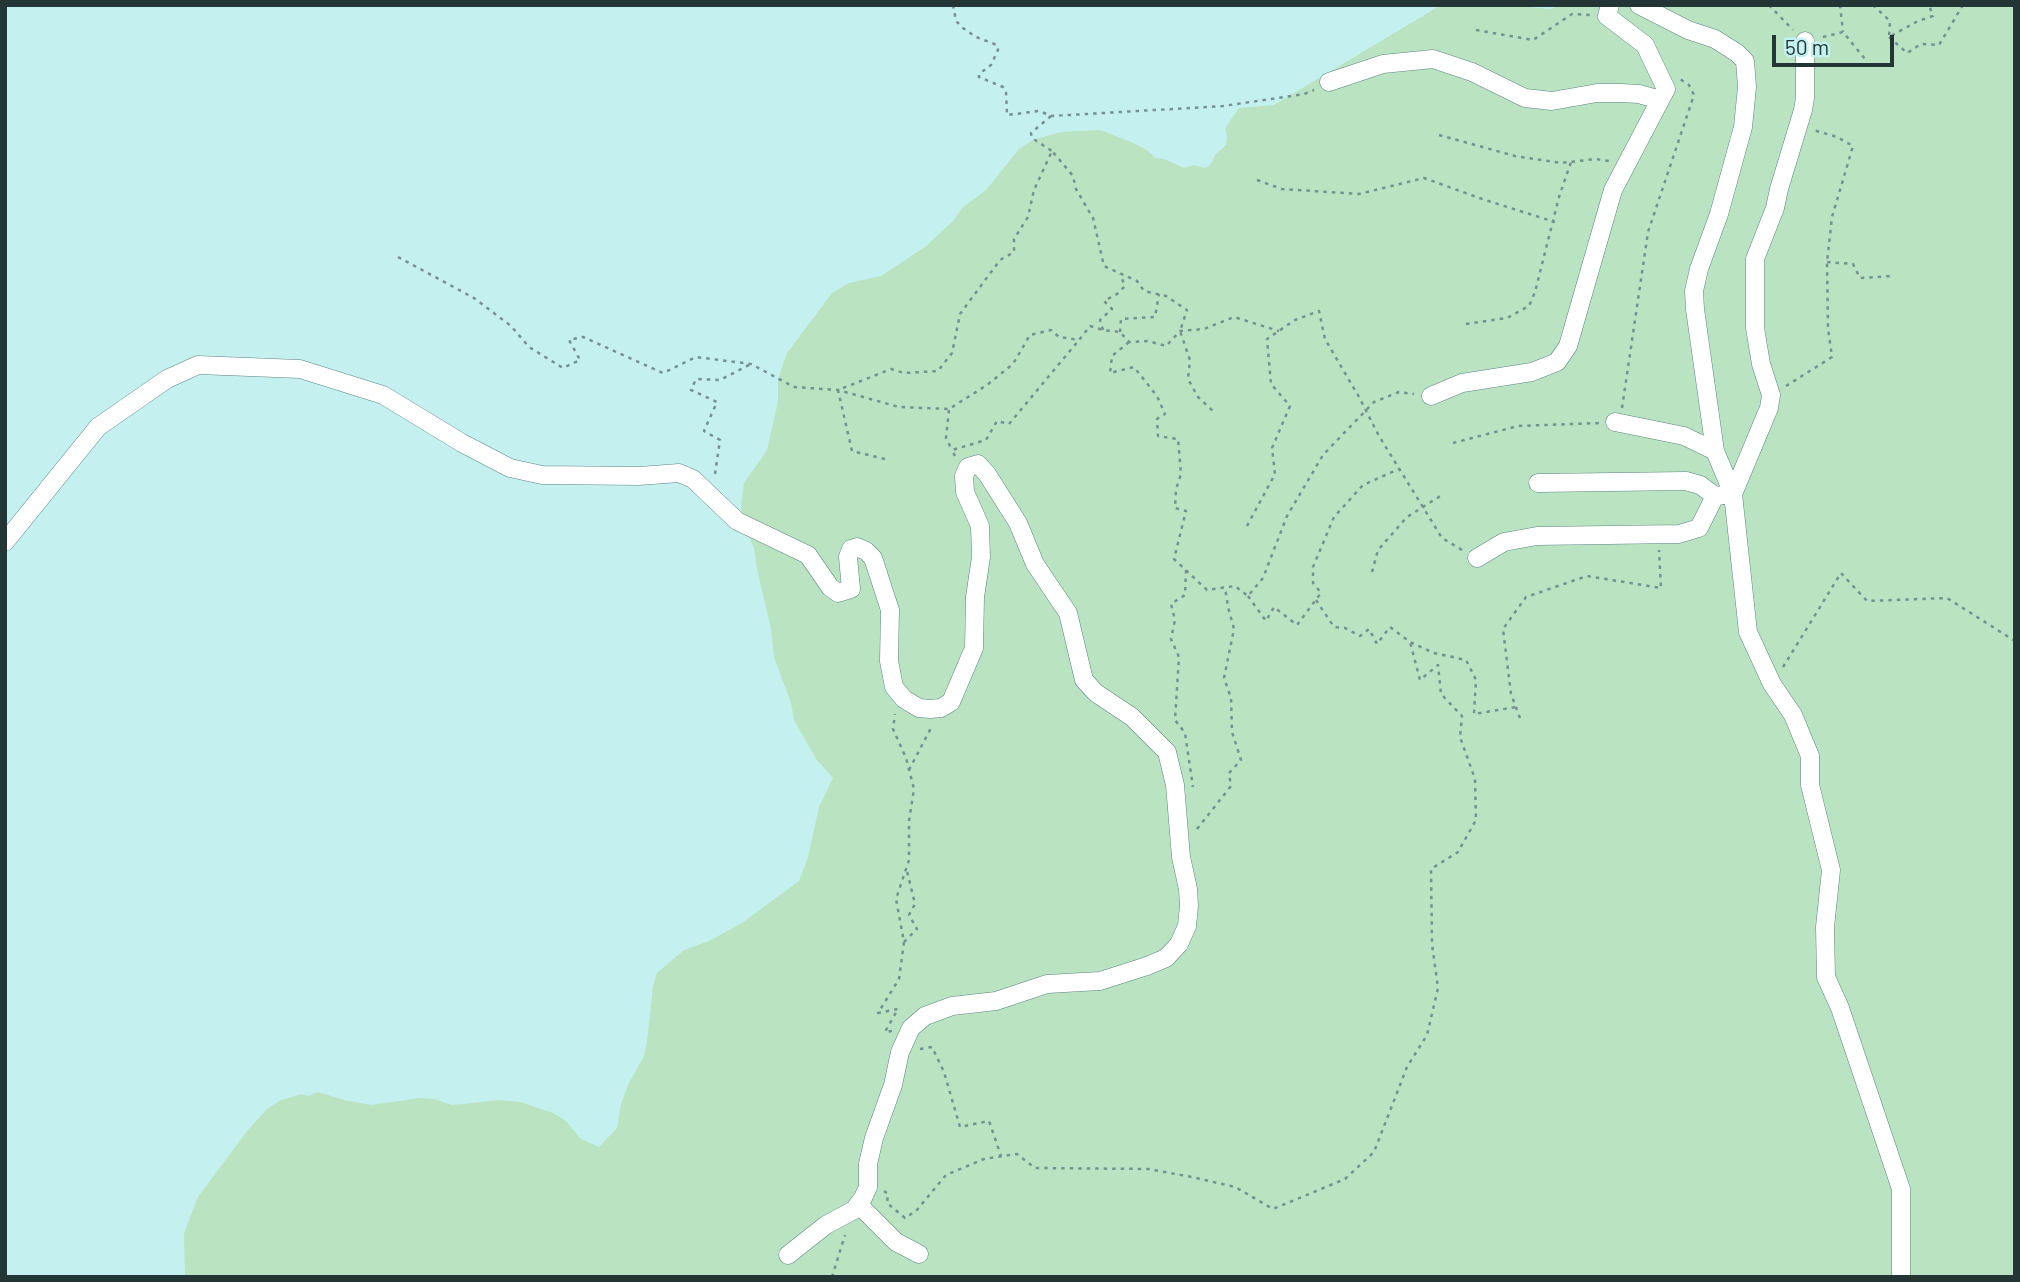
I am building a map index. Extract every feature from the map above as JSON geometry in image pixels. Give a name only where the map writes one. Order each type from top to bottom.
[{"type":"street","points":[[1639,5],[1688,30],[1715,39],[1737,53],[1745,61],[1747,70],[1743,127],[1694,292],[1716,451],[1748,632],[1772,684],[1793,715],[1810,756],[1810,785],[1831,870],[1825,928],[1826,976],[1840,1008],[1901,1189],[1901,1277]]},
{"type":"street","points":[[1431,396],[1462,383],[1532,372],[1557,362],[1568,346],[1613,190],[1666,89],[1644,45],[1609,10]]},
{"type":"street","points":[[1477,558],[1504,542],[1536,536],[1679,534],[1699,528],[1724,495],[1769,408],[1771,395],[1761,364],[1755,328],[1755,259],[1775,208],[1805,98],[1805,41]]},
{"type":"street","points":[[1329,82],[1383,64],[1433,59],[1472,72],[1525,98],[1552,101],[1597,93],[1621,93],[1639,94],[1660,100]]},
{"type":"street","points":[[5,541],[98,427],[167,379],[198,365],[300,369],[383,395],[462,443],[510,468],[542,475],[639,476],[679,473],[693,479],[737,521],[808,555],[830,587],[838,593],[851,589],[848,557],[851,549],[856,547],[866,551],[873,558],[890,610],[889,661],[894,687],[904,699],[919,708],[941,708],[951,702],[974,648],[975,597],[981,557],[980,526],[965,492],[964,476],[968,467],[978,464],[1018,523],[1035,564],[1068,614],[1084,680],[1096,693],[1132,717],[1167,752],[1175,785],[1180,849],[1188,889],[1186,926],[1179,944],[1166,958],[1100,981],[1047,984],[996,1001],[952,1006],[925,1016],[911,1028],[900,1052],[874,1138],[867,1187],[858,1204],[854,1210],[826,1225],[788,1255]]},
{"type":"street","points":[[1615,422],[1684,436],[1716,451]]},
{"type":"street","points":[[1538,483],[1686,481],[1724,495]]},
{"type":"street","points":[[858,1204],[896,1242],[919,1254]]},
{"type":"path","points":[[953,5],[956,21],[963,28],[976,37],[998,45],[991,65],[979,74],[979,77],[1003,87],[1006,91],[1007,115],[1039,111],[1052,116],[1223,106],[1304,94],[1329,82]]},
{"type":"path","points":[[1769,5],[1805,41],[1843,32]]},
{"type":"path","points":[[1840,5],[1843,32],[1865,59]]},
{"type":"path","points":[[1872,5],[1890,21],[1889,37]]},
{"type":"path","points":[[1889,37],[1918,20],[1933,16],[1929,5]]},
{"type":"path","points":[[1889,37],[1907,52],[1921,44],[1939,45],[1963,5]]},
{"type":"path","points":[[1476,30],[1533,40],[1572,14],[1609,10]]},
{"type":"path","points":[[1453,443],[1518,426],[1615,422],[1622,412],[1648,232],[1693,95],[1689,85],[1679,79]]},
{"type":"path","points":[[1052,116],[1031,133],[1032,138],[1052,151],[1073,176],[1076,189],[1093,218],[1104,266],[1138,281],[1144,291],[1166,296],[1187,310],[1180,331],[1166,346],[1148,341],[1129,342],[1112,356],[1110,373],[1134,367],[1157,396],[1165,414],[1157,419],[1158,436],[1178,439],[1181,474],[1176,489],[1175,508],[1186,511],[1174,559],[1207,590],[1235,586],[1248,596],[1266,621],[1274,607],[1297,625],[1321,593],[1313,583],[1313,567],[1334,517],[1363,485],[1399,469]]},
{"type":"path","points":[[1771,395],[1832,357],[1828,328],[1827,262],[1832,217],[1853,146],[1837,137],[1798,125]]},
{"type":"path","points":[[1439,135],[1515,156],[1561,163],[1596,159],[1626,164]]},
{"type":"path","points":[[838,390],[891,369],[904,373],[938,371],[951,353],[960,314],[1000,260],[1014,253],[1014,239],[1028,217],[1034,190],[1052,151]]},
{"type":"path","points":[[1466,324],[1507,318],[1529,306],[1571,162]]},
{"type":"path","points":[[1257,180],[1282,189],[1359,194],[1424,178],[1555,222]]},
{"type":"path","points":[[398,257],[474,298],[511,326],[529,347],[563,368],[580,360],[569,340],[583,337],[663,373],[696,356],[751,364],[794,387],[838,390],[899,407],[949,409],[987,385],[1013,364],[1030,335],[1051,330],[1059,337],[1079,340]]},
{"type":"path","points":[[1827,262],[1853,264],[1860,278],[1892,276]]},
{"type":"path","points":[[1103,330],[1100,320],[1112,309],[1104,301],[1125,286],[1120,274]]},
{"type":"path","points":[[1120,332],[1121,319],[1155,317],[1159,294]]},
{"type":"path","points":[[1247,526],[1275,474],[1272,448],[1290,406],[1271,384],[1267,340],[1295,320],[1319,311],[1325,339],[1442,538],[1477,558]]},
{"type":"path","points":[[1180,331],[1204,329],[1234,317],[1279,331]]},
{"type":"path","points":[[952,450],[986,440],[997,421],[1009,424],[1090,326],[1120,332],[1129,342]]},
{"type":"path","points":[[1180,331],[1190,360],[1188,379],[1198,397],[1215,413]]},
{"type":"path","points":[[693,479],[714,477],[720,440],[704,431],[717,402],[691,390],[696,379],[720,380],[751,364]]},
{"type":"path","points":[[838,390],[852,450],[885,459]]},
{"type":"path","points":[[1248,596],[1263,578],[1287,516],[1323,456],[1374,402],[1399,392],[1431,396]]},
{"type":"path","points":[[949,409],[946,438],[964,476]]},
{"type":"path","points":[[1372,572],[1378,550],[1407,517],[1442,495]]},
{"type":"path","points":[[1520,718],[1511,694],[1503,629],[1526,597],[1587,576],[1661,588],[1659,535]]},
{"type":"path","points":[[1186,570],[1185,595],[1171,604],[1175,621],[1171,639],[1179,657],[1175,720],[1185,733],[1194,785],[1190,795]]},
{"type":"path","points":[[1772,684],[1841,573],[1867,601],[1947,598],[2015,640]]},
{"type":"path","points":[[1180,849],[1231,786],[1229,774],[1241,760],[1232,732],[1231,698],[1224,678],[1234,629],[1227,607],[1225,587]]},
{"type":"path","points":[[1316,600],[1334,627],[1345,628],[1360,636],[1369,629],[1377,644],[1390,627],[1410,642],[1434,653],[1466,660],[1476,680],[1474,714],[1516,707]]},
{"type":"path","points":[[868,1177],[888,1194],[887,1203],[905,1217],[916,1211],[946,1175],[984,1159],[1017,1154],[1035,1168],[1148,1170],[1192,1177],[1235,1187],[1273,1209],[1345,1179],[1374,1152],[1407,1067],[1427,1035],[1438,988],[1432,944],[1431,869],[1458,852],[1476,820],[1475,779],[1461,737],[1462,716],[1441,694],[1438,665],[1420,680],[1410,642]]},
{"type":"path","points":[[899,693],[892,729],[906,758],[914,789],[909,821],[909,860],[895,899],[904,942],[900,979],[878,1013],[898,1009],[885,1032],[911,1028]]},
{"type":"path","points":[[909,770],[941,708]]},
{"type":"path","points":[[904,942],[917,929],[909,915],[915,904],[906,867]]},
{"type":"path","points":[[900,1052],[932,1047],[944,1072],[960,1127],[989,1121],[1001,1156]]},
{"type":"path","points":[[832,1277],[848,1224],[843,1216]]},
{"type":"green space","points":[[1441,5],[1510,5],[1550,9],[1561,5],[2015,5],[2015,1277],[185,1277],[184,1233],[198,1197],[247,1131],[267,1109],[281,1100],[318,1092],[371,1105],[420,1098],[452,1105],[499,1100],[521,1102],[553,1113],[566,1121],[581,1139],[599,1147],[617,1128],[628,1085],[644,1056],[657,973],[684,950],[709,941],[742,923],[799,881],[808,857],[819,807],[833,778],[816,759],[794,720],[791,703],[774,657],[771,629],[754,548],[742,518],[741,505],[744,483],[767,450],[778,402],[778,379],[787,353],[832,293],[849,283],[881,276],[925,247],[953,221],[962,208],[986,190],[1019,149],[1033,140],[1060,132],[1100,130],[1147,150],[1155,158],[1184,168],[1194,165],[1205,168],[1226,145],[1225,128],[1239,108],[1274,105]]}]
